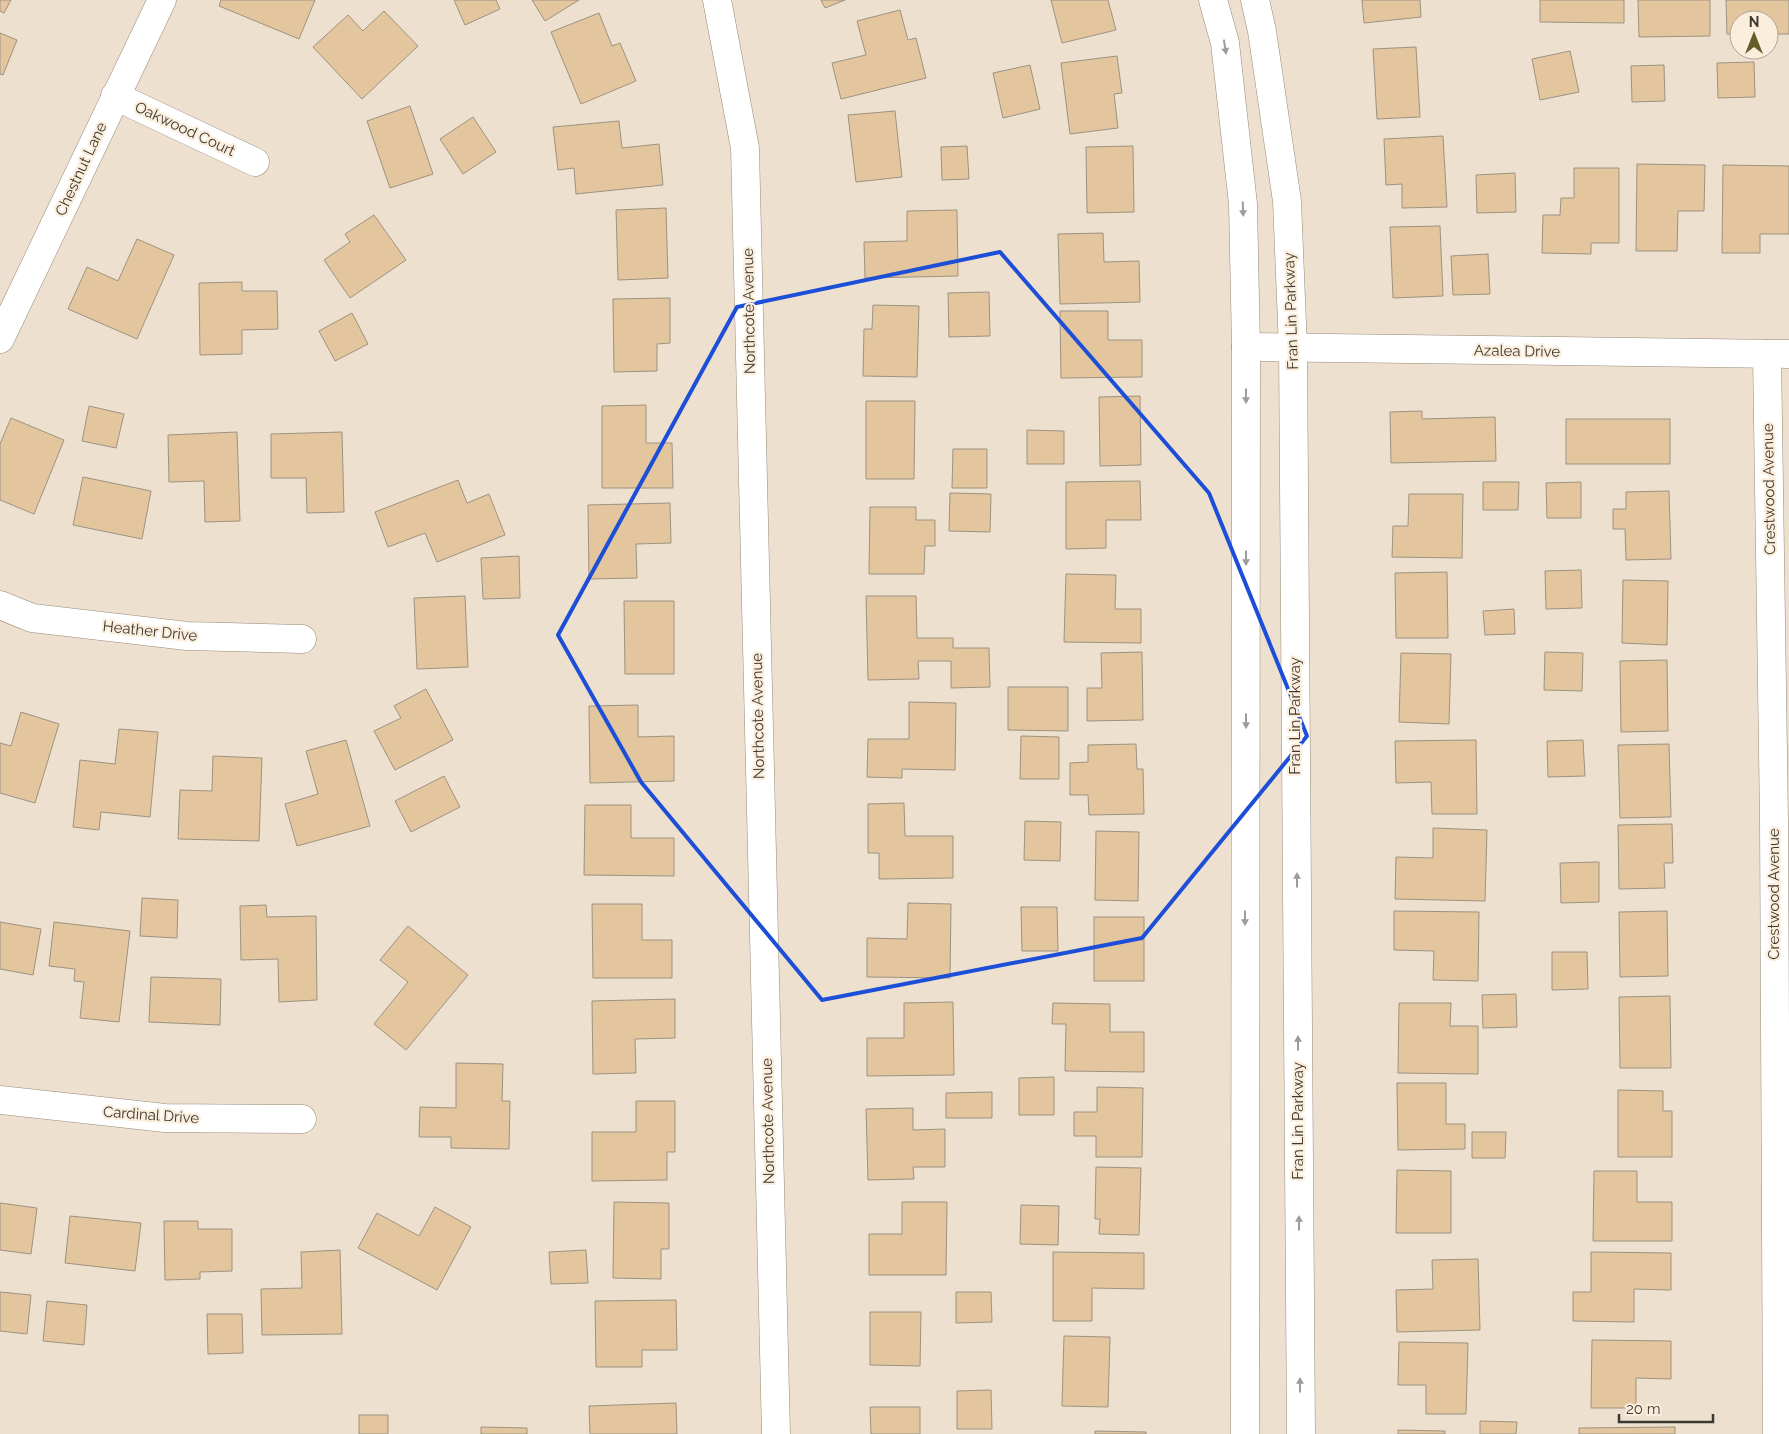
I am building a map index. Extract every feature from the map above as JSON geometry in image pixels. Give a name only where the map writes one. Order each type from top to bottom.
[{"type":"street","name":"Chestnut Lane","points":[[0,339],[162,0]]},
{"type":"street","name":"Northcote Avenue","points":[[717,0],[745,148],[776,1434]]},
{"type":"street","points":[[1213,0],[1225,43],[1243,204],[1246,347],[1245,1434]]},
{"type":"street","name":"Fran Lin Parkway","points":[[1255,0],[1262,31],[1286,201],[1293,348],[1301,1434]]},
{"type":"street","name":"Oakwood Court","points":[[115,96],[255,162]]},
{"type":"street","name":"Azalea Drive","points":[[1246,347],[1778,354]]},
{"type":"street","name":"Crestwood Avenue","points":[[1777,1434],[1781,820],[1778,354]]},
{"type":"street","name":"Heather Drive","points":[[0,605],[32,618],[187,636],[302,639]]},
{"type":"street","name":"Cardinal Drive","points":[[0,1100],[165,1118],[302,1119]]},
{"type":"highlighted area","points":[[1000,252],[1209,493],[1307,736],[1142,938],[822,1000],[641,782],[558,635],[737,307]]},
{"type":"building","points":[[0,0],[11,0],[4,13],[0,11]]},
{"type":"building","points":[[221,0],[315,0],[299,39],[219,6]]},
{"type":"building","points":[[454,0],[496,0],[500,9],[465,25]]},
{"type":"building","points":[[532,0],[579,0],[545,21]]},
{"type":"building","points":[[821,0],[845,0],[825,8]]},
{"type":"building","points":[[1051,0],[1108,0],[1116,30],[1062,43]]},
{"type":"building","points":[[1362,0],[1420,0],[1421,17],[1364,23]]},
{"type":"building","points":[[1540,0],[1624,0],[1624,23],[1540,22]]},
{"type":"building","points":[[1638,0],[1710,0],[1710,36],[1639,37]]},
{"type":"building","points":[[1726,0],[1789,0],[1789,34],[1779,34],[1779,10],[1729,10],[1729,34],[1727,34]]},
{"type":"building","points":[[900,10],[908,40],[916,38],[926,78],[841,99],[832,63],[866,55],[857,21]]},
{"type":"building","points":[[384,11],[418,46],[362,99],[313,47],[348,15],[363,31]]},
{"type":"building","points":[[599,13],[612,46],[620,43],[636,81],[581,104],[551,32]]},
{"type":"building","points":[[0,33],[17,40],[3,75],[0,74]]},
{"type":"building","points":[[1416,47],[1420,117],[1377,119],[1373,49]]},
{"type":"building","points":[[1570,51],[1579,92],[1540,100],[1532,59]]},
{"type":"building","points":[[1117,56],[1122,93],[1114,94],[1118,128],[1070,134],[1061,63]]},
{"type":"building","points":[[1754,62],[1755,97],[1718,98],[1717,63]]},
{"type":"building","points":[[1030,65],[1040,109],[1003,118],[993,73]]},
{"type":"building","points":[[1664,65],[1665,101],[1632,102],[1631,66]]},
{"type":"building","points":[[410,106],[433,174],[390,188],[367,121]]},
{"type":"building","points":[[895,111],[902,177],[856,182],[848,115]]},
{"type":"building","points":[[473,117],[496,152],[463,174],[440,139]]},
{"type":"building","points":[[619,121],[622,148],[659,144],[663,185],[576,194],[574,168],[558,170],[553,127]]},
{"type":"building","points":[[1443,136],[1447,207],[1402,208],[1402,184],[1386,185],[1384,139]]},
{"type":"building","points":[[967,146],[969,179],[942,180],[941,147]]},
{"type":"building","points":[[1133,146],[1134,212],[1087,213],[1086,147]]},
{"type":"building","points":[[1637,164],[1705,165],[1704,211],[1678,211],[1677,251],[1636,251]]},
{"type":"building","points":[[1723,165],[1789,166],[1789,234],[1760,234],[1760,253],[1722,253]]},
{"type":"building","points":[[1574,168],[1619,168],[1619,243],[1591,243],[1591,254],[1542,253],[1543,215],[1560,215],[1561,198],[1574,198]]},
{"type":"building","points":[[1515,173],[1516,212],[1477,213],[1476,175]]},
{"type":"building","points":[[666,208],[668,278],[618,280],[616,210]]},
{"type":"building","points":[[957,210],[958,276],[865,278],[864,242],[907,241],[907,211]]},
{"type":"building","points":[[374,215],[406,260],[350,298],[324,260],[350,242],[345,234]]},
{"type":"building","points":[[1440,226],[1443,296],[1393,298],[1390,227]]},
{"type":"building","points":[[1103,233],[1104,262],[1139,261],[1140,302],[1060,304],[1058,234]]},
{"type":"building","points":[[137,239],[174,255],[137,339],[68,309],[87,267],[118,281]]},
{"type":"building","points":[[1488,254],[1490,294],[1453,295],[1451,256]]},
{"type":"building","points":[[242,282],[242,291],[277,291],[278,329],[242,330],[242,354],[200,355],[199,283]]},
{"type":"building","points":[[989,292],[990,336],[949,337],[948,293]]},
{"type":"building","points":[[670,298],[670,343],[657,344],[657,371],[614,372],[613,299]]},
{"type":"building","points":[[873,305],[919,306],[917,377],[863,376],[864,329],[872,329]]},
{"type":"building","points":[[1060,311],[1108,311],[1108,340],[1142,340],[1142,377],[1061,378]]},
{"type":"building","points":[[352,313],[368,344],[335,361],[319,331]]},
{"type":"building","points":[[1140,396],[1141,465],[1100,466],[1099,397]]},
{"type":"building","points":[[866,401],[915,401],[914,479],[866,479]]},
{"type":"building","points":[[646,405],[646,443],[672,443],[673,488],[602,488],[602,406]]},
{"type":"building","points":[[89,406],[124,414],[116,448],[82,441]]},
{"type":"building","points":[[1422,411],[1422,419],[1495,417],[1496,461],[1391,463],[1390,412]]},
{"type":"building","points":[[11,418],[64,440],[34,514],[0,500],[0,444]]},
{"type":"building","points":[[1566,419],[1670,419],[1670,464],[1566,464]]},
{"type":"building","points":[[1027,430],[1064,431],[1064,464],[1027,464]]},
{"type":"building","points":[[237,432],[240,521],[205,522],[204,481],[169,482],[168,435]]},
{"type":"building","points":[[342,432],[344,512],[307,513],[306,478],[271,478],[271,434]]},
{"type":"building","points":[[953,449],[987,449],[987,488],[952,488]]},
{"type":"building","points":[[83,477],[151,491],[142,539],[73,525]]},
{"type":"building","points":[[458,480],[467,503],[489,494],[505,535],[437,562],[425,533],[388,547],[375,512]]},
{"type":"building","points":[[1140,481],[1141,520],[1106,520],[1106,548],[1066,549],[1066,482]]},
{"type":"building","points":[[1483,482],[1519,482],[1518,510],[1483,510]]},
{"type":"building","points":[[1581,482],[1581,518],[1547,518],[1546,483]]},
{"type":"building","points":[[1669,491],[1671,559],[1626,560],[1625,529],[1613,529],[1613,509],[1626,509],[1626,492]]},
{"type":"building","points":[[950,493],[991,494],[990,532],[949,531]]},
{"type":"building","points":[[1409,494],[1463,494],[1462,558],[1392,557],[1393,526],[1408,526]]},
{"type":"building","points":[[670,503],[671,543],[636,544],[637,578],[589,579],[588,505]]},
{"type":"building","points":[[870,507],[916,507],[916,520],[935,520],[935,546],[925,546],[924,574],[869,574]]},
{"type":"building","points":[[519,556],[520,598],[483,599],[481,558]]},
{"type":"building","points":[[1581,570],[1582,608],[1546,609],[1545,571]]},
{"type":"building","points":[[1447,572],[1448,638],[1396,638],[1395,573]]},
{"type":"building","points":[[1066,574],[1116,575],[1115,609],[1141,609],[1141,643],[1064,642]]},
{"type":"building","points":[[1623,580],[1668,581],[1667,645],[1622,643]]},
{"type":"building","points":[[465,596],[468,667],[417,669],[414,598]]},
{"type":"building","points":[[866,596],[916,596],[917,638],[953,638],[953,648],[989,648],[990,687],[951,688],[951,661],[918,661],[919,679],[868,680]]},
{"type":"building","points":[[624,601],[674,601],[674,674],[625,674]]},
{"type":"building","points":[[1514,609],[1515,634],[1485,635],[1483,611]]},
{"type":"building","points":[[1142,652],[1143,720],[1087,721],[1087,688],[1102,688],[1101,653]]},
{"type":"building","points":[[1545,652],[1583,653],[1582,691],[1544,690]]},
{"type":"building","points":[[1401,653],[1451,654],[1449,724],[1399,722]]},
{"type":"building","points":[[1667,660],[1668,731],[1621,732],[1620,661]]},
{"type":"building","points":[[1008,687],[1068,687],[1068,731],[1008,730]]},
{"type":"building","points":[[426,689],[453,740],[395,770],[374,731],[401,718],[394,706]]},
{"type":"building","points":[[909,702],[956,703],[955,770],[902,769],[902,778],[867,777],[868,739],[909,739]]},
{"type":"building","points":[[638,705],[638,737],[674,736],[674,781],[590,783],[589,706]]},
{"type":"building","points":[[21,712],[59,724],[35,803],[0,793],[0,743],[11,746]]},
{"type":"building","points":[[119,729],[158,732],[150,817],[101,812],[99,830],[73,827],[80,760],[115,764]]},
{"type":"building","points":[[1021,736],[1059,737],[1059,779],[1020,779]]},
{"type":"building","points":[[346,740],[370,826],[297,846],[285,804],[318,794],[306,751]]},
{"type":"building","points":[[1476,740],[1477,814],[1432,814],[1431,782],[1396,783],[1395,741]]},
{"type":"building","points":[[1583,740],[1585,776],[1548,777],[1547,741]]},
{"type":"building","points":[[1136,744],[1137,769],[1143,769],[1144,814],[1089,815],[1088,795],[1070,795],[1070,763],[1088,762],[1088,745]]},
{"type":"building","points":[[1669,744],[1671,817],[1620,818],[1618,745]]},
{"type":"building","points":[[213,756],[262,758],[259,841],[178,839],[180,790],[212,791]]},
{"type":"building","points":[[444,776],[460,807],[411,832],[395,801]]},
{"type":"building","points":[[904,803],[905,836],[953,836],[953,878],[879,879],[879,853],[868,853],[868,804]]},
{"type":"building","points":[[585,805],[631,805],[631,838],[674,838],[674,876],[584,875]]},
{"type":"building","points":[[1025,821],[1061,822],[1060,861],[1024,860]]},
{"type":"building","points":[[1672,824],[1673,863],[1664,863],[1665,888],[1619,889],[1618,825]]},
{"type":"building","points":[[1433,828],[1487,830],[1485,901],[1395,899],[1396,857],[1433,858]]},
{"type":"building","points":[[1096,831],[1139,832],[1138,901],[1095,900]]},
{"type":"building","points":[[1599,862],[1599,902],[1561,903],[1560,863]]},
{"type":"building","points":[[142,898],[178,900],[177,938],[140,936]]},
{"type":"building","points":[[908,903],[951,904],[950,978],[867,977],[867,938],[907,939]]},
{"type":"building","points":[[592,904],[642,904],[642,940],[672,940],[672,978],[593,978]]},
{"type":"building","points":[[266,905],[267,917],[316,916],[317,1000],[279,1002],[278,959],[241,960],[240,906]]},
{"type":"building","points":[[1021,907],[1057,907],[1058,951],[1022,951]]},
{"type":"building","points":[[1394,911],[1479,912],[1478,981],[1433,980],[1434,951],[1394,950]]},
{"type":"building","points":[[1667,911],[1668,976],[1620,977],[1619,912]]},
{"type":"building","points":[[1094,917],[1144,917],[1144,981],[1094,981]]},
{"type":"building","points":[[0,922],[41,929],[33,975],[0,969]]},
{"type":"building","points":[[54,922],[130,931],[119,1022],[80,1018],[84,982],[74,981],[75,969],[49,966]]},
{"type":"building","points":[[408,926],[468,975],[406,1050],[374,1024],[408,982],[380,960]]},
{"type":"building","points":[[1552,952],[1587,952],[1588,989],[1552,990]]},
{"type":"building","points":[[151,977],[221,979],[220,1025],[149,1022]]},
{"type":"building","points":[[1516,994],[1517,1027],[1483,1028],[1482,995]]},
{"type":"building","points":[[1670,996],[1671,1068],[1620,1068],[1619,997]]},
{"type":"building","points":[[675,999],[675,1038],[635,1039],[636,1073],[593,1074],[592,1001]]},
{"type":"building","points":[[953,1002],[954,1075],[867,1076],[867,1038],[904,1038],[904,1003]]},
{"type":"building","points":[[1053,1003],[1110,1004],[1110,1032],[1144,1032],[1144,1072],[1065,1071],[1066,1024],[1052,1024]]},
{"type":"building","points":[[1399,1003],[1451,1003],[1450,1026],[1478,1026],[1478,1074],[1398,1073]]},
{"type":"building","points":[[456,1063],[503,1064],[502,1101],[510,1101],[509,1149],[451,1148],[451,1137],[419,1137],[420,1107],[456,1108]]},
{"type":"building","points":[[1054,1077],[1054,1115],[1019,1115],[1019,1078]]},
{"type":"building","points":[[1397,1083],[1446,1083],[1446,1124],[1465,1124],[1465,1149],[1398,1150]]},
{"type":"building","points":[[1097,1087],[1143,1088],[1142,1157],[1096,1157],[1096,1136],[1074,1136],[1074,1112],[1097,1112]]},
{"type":"building","points":[[1618,1090],[1663,1091],[1663,1111],[1672,1111],[1672,1157],[1618,1157]]},
{"type":"building","points":[[992,1092],[992,1118],[946,1118],[946,1093]]},
{"type":"building","points":[[636,1101],[675,1101],[675,1152],[667,1152],[667,1180],[592,1181],[592,1132],[636,1132]]},
{"type":"building","points":[[913,1108],[913,1130],[945,1129],[945,1167],[913,1167],[914,1179],[868,1180],[866,1109]]},
{"type":"building","points":[[1472,1132],[1506,1132],[1505,1158],[1472,1158]]},
{"type":"building","points":[[1096,1167],[1141,1168],[1139,1235],[1099,1234],[1100,1219],[1095,1219]]},
{"type":"building","points":[[1397,1170],[1451,1171],[1451,1233],[1396,1233]]},
{"type":"building","points":[[1594,1171],[1637,1171],[1637,1202],[1672,1202],[1672,1241],[1593,1241]]},
{"type":"building","points":[[614,1202],[669,1203],[669,1249],[661,1249],[661,1279],[613,1278]]},
{"type":"building","points":[[902,1202],[947,1202],[946,1275],[869,1275],[869,1234],[902,1234]]},
{"type":"building","points":[[0,1203],[37,1208],[31,1254],[0,1250]]},
{"type":"building","points":[[1021,1205],[1059,1206],[1058,1245],[1020,1244]]},
{"type":"building","points":[[435,1207],[471,1227],[437,1290],[358,1248],[377,1213],[419,1236]]},
{"type":"building","points":[[70,1216],[141,1223],[135,1271],[65,1263]]},
{"type":"building","points":[[164,1221],[198,1221],[198,1229],[232,1229],[232,1271],[200,1272],[200,1279],[165,1280]]},
{"type":"building","points":[[340,1250],[342,1334],[262,1335],[261,1289],[302,1288],[301,1252]]},
{"type":"building","points":[[586,1250],[588,1283],[551,1284],[549,1252]]},
{"type":"building","points":[[1053,1252],[1144,1253],[1144,1289],[1092,1288],[1092,1321],[1053,1321]]},
{"type":"building","points":[[1591,1252],[1671,1253],[1671,1290],[1634,1289],[1634,1322],[1573,1321],[1573,1292],[1591,1292]]},
{"type":"building","points":[[1478,1259],[1480,1330],[1397,1332],[1396,1290],[1433,1289],[1432,1260]]},
{"type":"building","points":[[0,1292],[31,1295],[27,1334],[0,1331]]},
{"type":"building","points":[[956,1292],[991,1292],[992,1322],[956,1323]]},
{"type":"building","points":[[676,1300],[677,1350],[642,1350],[642,1367],[596,1367],[595,1301]]},
{"type":"building","points":[[47,1301],[87,1305],[84,1345],[43,1341]]},
{"type":"building","points":[[870,1312],[921,1312],[920,1366],[870,1365]]},
{"type":"building","points":[[207,1314],[242,1314],[243,1353],[208,1354]]},
{"type":"building","points":[[1064,1336],[1110,1337],[1108,1407],[1062,1406]]},
{"type":"building","points":[[1592,1340],[1671,1341],[1671,1379],[1636,1378],[1636,1408],[1591,1408]]},
{"type":"building","points":[[1399,1342],[1468,1343],[1466,1414],[1426,1414],[1426,1385],[1398,1385]]},
{"type":"building","points":[[991,1390],[992,1429],[957,1429],[957,1391]]},
{"type":"building","points":[[676,1403],[677,1434],[590,1434],[589,1406]]},
{"type":"building","points":[[870,1407],[920,1407],[920,1434],[871,1434]]},
{"type":"building","points":[[359,1415],[388,1415],[388,1434],[359,1434]]},
{"type":"building","points":[[1480,1421],[1517,1422],[1516,1434],[1480,1434]]},
{"type":"building","points":[[481,1427],[527,1428],[527,1434],[481,1434]]},
{"type":"building","points":[[1675,1427],[1675,1434],[1579,1434],[1579,1428]]},
{"type":"building","points":[[1398,1430],[1445,1431],[1445,1434],[1398,1434]]},
{"type":"building","points":[[1095,1431],[1146,1432],[1146,1434],[1095,1434]]}]
